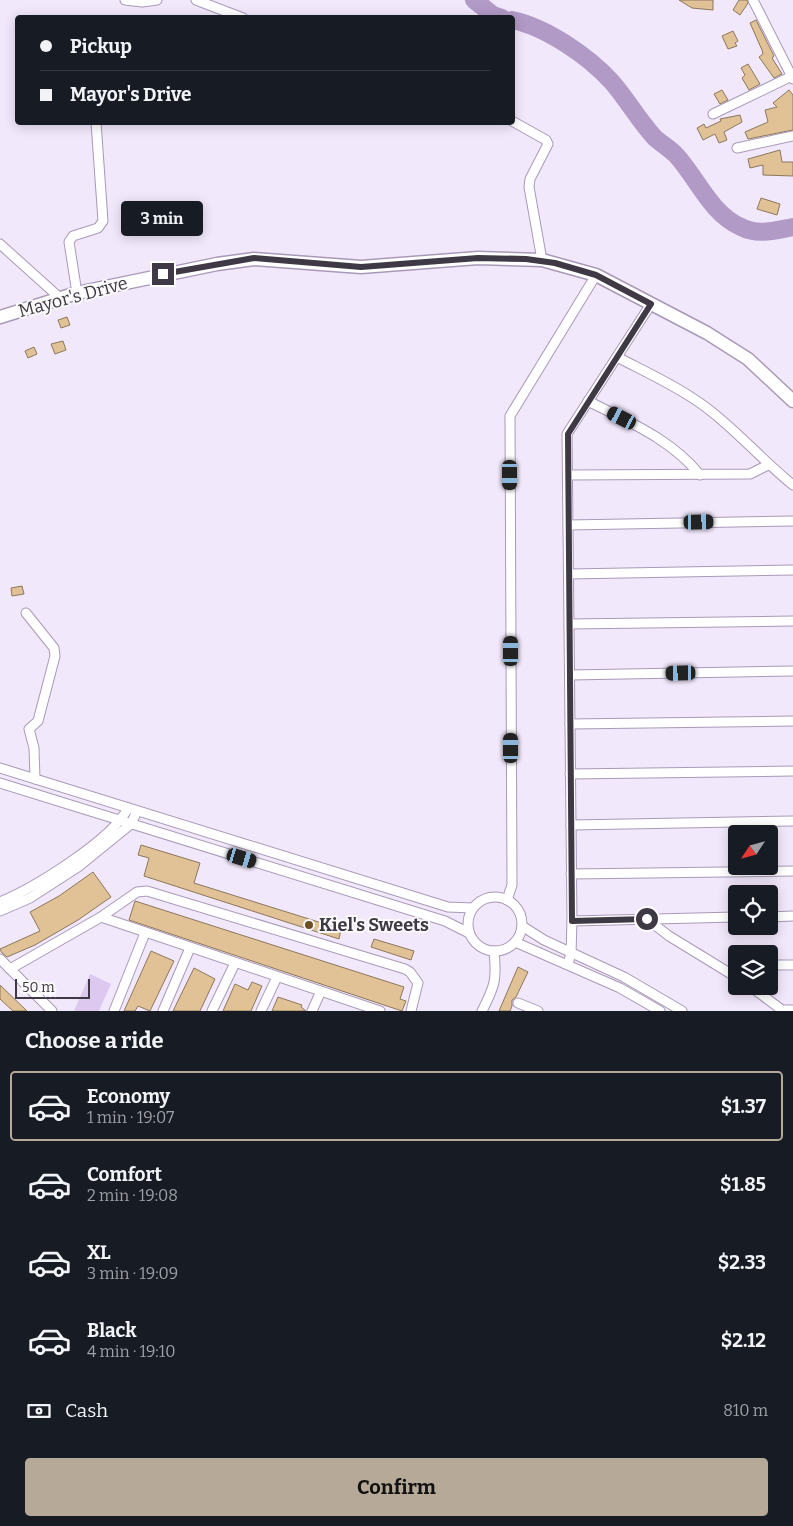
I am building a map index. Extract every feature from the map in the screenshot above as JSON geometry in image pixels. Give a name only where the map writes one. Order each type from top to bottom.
[{"type":"street","points":[[125,0],[142,2],[157,0]]},
{"type":"street","points":[[196,0],[235,15]]},
{"type":"street","points":[[713,114],[792,77],[753,0]]},
{"type":"street","points":[[515,123],[546,140],[548,144],[548,148],[530,179],[529,188],[542,260]]},
{"type":"street","points":[[77,292],[69,242],[72,236],[98,228],[103,222],[96,125]]},
{"type":"street","points":[[737,148],[793,136]]},
{"type":"street","points":[[0,244],[60,298]]},
{"type":"street","name":"Mayor's Drive","points":[[0,317],[77,292],[254,258],[361,267],[478,258],[542,260],[596,275],[743,355],[793,400]]},
{"type":"street","points":[[507,900],[512,885],[510,416],[596,275]]},
{"type":"street","points":[[568,964],[571,953],[572,921],[568,434],[651,304]]},
{"type":"street","points":[[617,357],[692,397],[723,421],[768,465],[793,485]]},
{"type":"street","points":[[588,401],[655,436],[685,457],[700,475]]},
{"type":"street","points":[[568,475],[750,474],[768,465]]},
{"type":"street","points":[[568,525],[793,521]]},
{"type":"street","points":[[569,574],[793,570]]},
{"type":"street","points":[[26,612],[54,648],[55,656],[38,721],[29,729],[34,748],[35,779]]},
{"type":"street","points":[[569,624],[793,621]]},
{"type":"street","points":[[570,674],[793,671]]},
{"type":"street","points":[[570,724],[793,721]]},
{"type":"street","points":[[0,768],[448,907],[472,908]]},
{"type":"street","points":[[570,774],[793,771]]},
{"type":"street","points":[[0,783],[445,921],[469,933],[479,946],[494,951],[509,947],[515,942],[522,926],[518,909],[507,900],[496,896],[487,898],[472,908],[469,916],[469,933]]},
{"type":"street","points":[[0,902],[48,877],[121,821],[132,809]]},
{"type":"street","points":[[0,911],[30,898],[59,880],[131,824],[132,809]]},
{"type":"street","points":[[571,825],[793,821]]},
{"type":"street","points":[[571,874],[793,871]]},
{"type":"street","points":[[10,969],[101,917],[141,890],[405,969],[415,977],[418,988],[410,1011]]},
{"type":"street","points":[[778,916],[793,916]]},
{"type":"street","points":[[101,917],[321,991],[363,1008],[380,1011]]},
{"type":"street","points":[[572,921],[728,917]]},
{"type":"street","points":[[647,919],[669,936],[728,971]]},
{"type":"street","points":[[522,926],[571,953],[624,977],[682,1011]]},
{"type":"street","points":[[114,1011],[146,933]]},
{"type":"street","points":[[515,942],[620,988],[660,1011]]},
{"type":"street","points":[[163,1011],[190,948]]},
{"type":"street","points":[[482,1011],[496,976],[494,951]]},
{"type":"street","points":[[0,959],[52,1011]]},
{"type":"street","points":[[212,1011],[235,963]]},
{"type":"street","points":[[778,965],[793,965]]},
{"type":"street","points":[[724,968],[728,968]]},
{"type":"street","points":[[261,1011],[277,977]]},
{"type":"street","points":[[312,1011],[321,991]]},
{"type":"street","points":[[762,995],[782,1010],[793,1010]]},
{"type":"street","points":[[518,1003],[538,1011]]},
{"type":"shaded area","points":[[90,974],[111,984],[99,1011],[74,1011]]},
{"type":"building","points":[[679,0],[713,0],[713,10],[692,8]]},
{"type":"building","points":[[739,0],[747,0],[748,3],[740,15],[733,10]]},
{"type":"building","points":[[756,20],[774,56],[772,58],[782,74],[774,78],[759,57],[763,54],[762,50],[750,23]]},
{"type":"building","points":[[733,31],[738,41],[735,43],[737,46],[728,49],[722,36]]},
{"type":"building","points":[[748,64],[760,84],[749,90],[742,78],[745,75],[741,68]]},
{"type":"building","points":[[722,90],[728,100],[720,104],[714,94]]},
{"type":"building","points":[[789,90],[793,95],[793,130],[748,139],[745,132],[768,122],[765,110],[777,107],[773,103]]},
{"type":"building","points":[[740,115],[742,122],[724,132],[727,140],[719,143],[715,134],[703,140],[697,128],[704,124],[706,128],[721,121],[720,119]]},
{"type":"building","points":[[780,150],[782,162],[793,162],[793,176],[763,175],[763,165],[750,168],[748,159]]},
{"type":"building","points":[[761,198],[780,204],[777,215],[757,209]]},
{"type":"building","points":[[67,317],[70,325],[61,328],[58,320]]},
{"type":"building","points":[[63,341],[66,350],[55,354],[51,344]]},
{"type":"building","points":[[34,347],[37,354],[28,358],[25,351]]},
{"type":"building","points":[[22,586],[24,594],[12,596],[11,588]]},
{"type":"building","points":[[141,845],[200,863],[194,883],[341,929],[339,939],[144,876],[149,858],[138,855]]},
{"type":"building","points":[[93,872],[111,897],[78,920],[35,945],[7,957],[2,953],[0,949],[40,931],[30,912],[59,896]]},
{"type":"building","points":[[135,901],[404,987],[400,999],[406,1001],[402,1011],[129,920]]},
{"type":"building","points":[[374,939],[414,951],[411,960],[371,947]]},
{"type":"building","points":[[151,951],[174,961],[150,1011],[138,1006],[135,1011],[124,1011]]},
{"type":"building","points":[[518,967],[528,972],[516,997],[512,1000],[510,1011],[499,1011]]},
{"type":"building","points":[[194,968],[215,979],[200,1011],[173,1011]]},
{"type":"building","points":[[252,982],[262,986],[251,1011],[223,1011],[235,984],[248,990]]},
{"type":"building","points":[[0,985],[27,1011],[13,1011],[0,999]]},
{"type":"building","points":[[278,997],[302,1005],[301,1007],[306,1011],[272,1011]]},
{"type":"waterway","points":[[474,0],[493,15]]},
{"type":"waterway","points":[[515,21],[539,29],[566,44],[602,71],[649,131],[676,155],[705,195],[730,221],[747,230],[760,232],[793,227]]},
{"type":"place","name":"Kiel's Sweets","points":[[309,925]]},
{"type":"route","points":[[163,274],[254,258],[361,267],[478,258],[526,259],[542,260],[596,275],[651,304],[568,434],[572,921],[647,919]]}]
